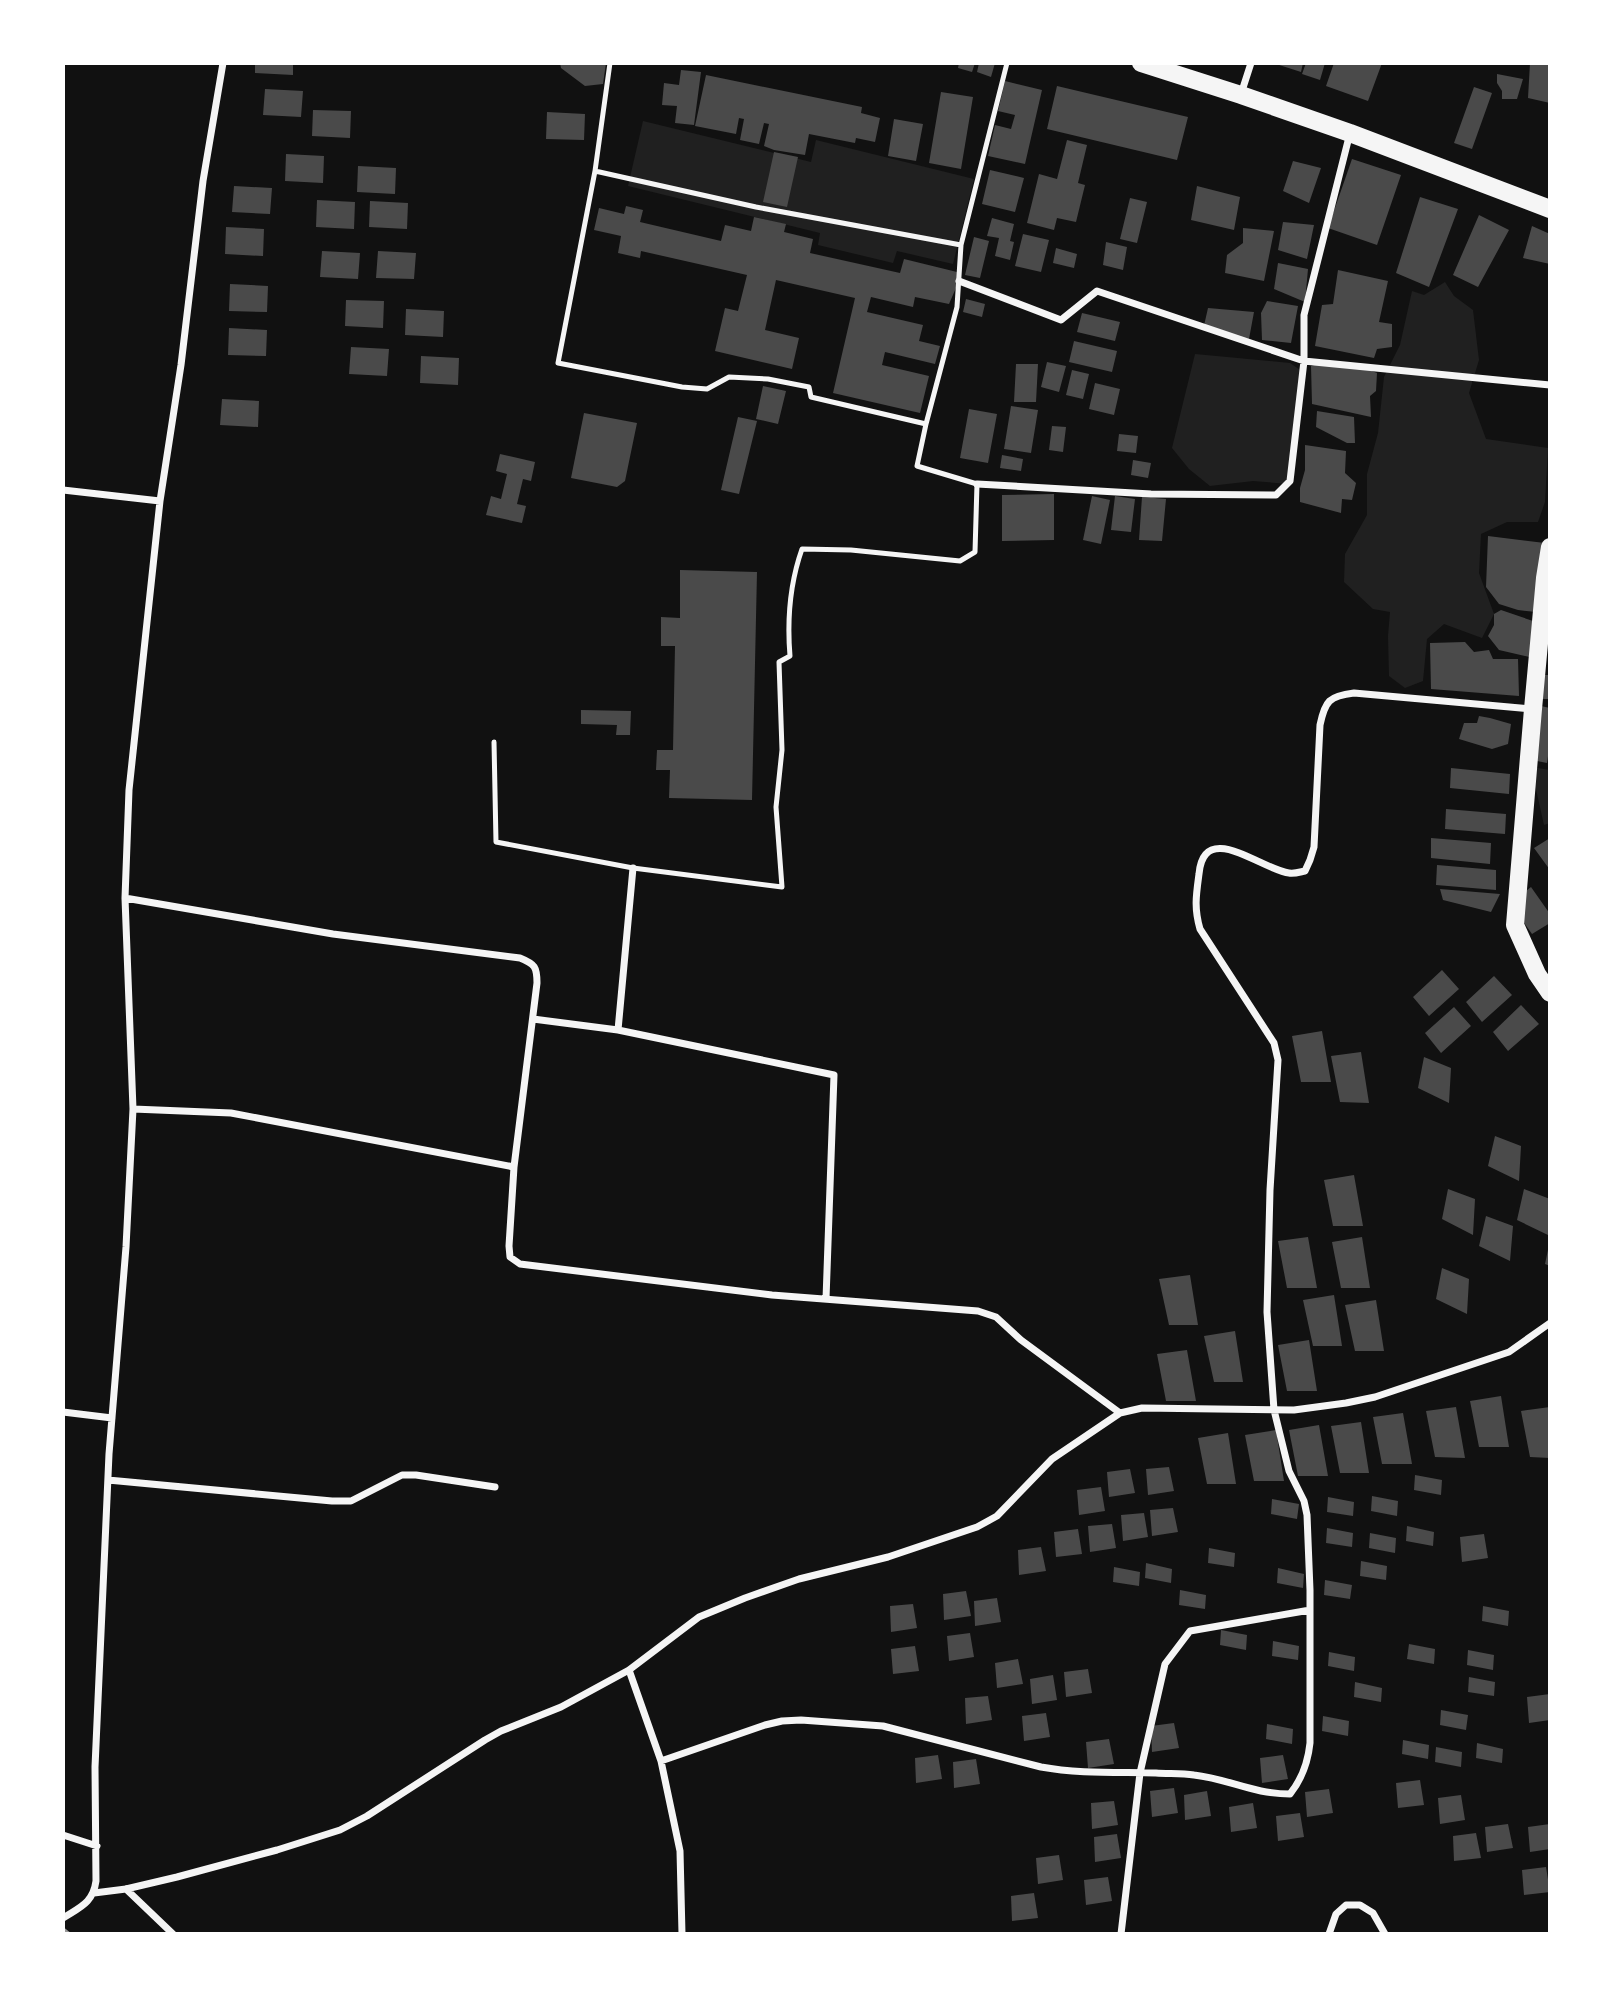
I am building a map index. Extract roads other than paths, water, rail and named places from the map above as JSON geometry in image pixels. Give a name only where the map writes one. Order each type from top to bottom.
[{"type":"main road","points":[[1141,63],[1350,133],[1550,209]]},
{"type":"main road","points":[[1550,547],[1545,578],[1515,925],[1537,974],[1550,993]]},
{"type":"street","points":[[94,1893],[97,1846],[95,1767],[108,1480],[134,1109],[125,898],[128,790],[160,501],[181,365],[203,181],[223,63]]},
{"type":"street","points":[[1241,95],[1251,63]]},
{"type":"street","points":[[977,484],[1151,494],[1276,495],[1290,481],[1304,361],[1304,315],[1350,133]]},
{"type":"street","points":[[959,281],[1061,320],[1097,291],[1304,361],[1550,385]]},
{"type":"street","points":[[63,491],[160,501]]},
{"type":"street","points":[[661,1761],[765,1725],[801,1720],[883,1726],[1065,1771],[1191,1774],[1255,1791],[1290,1794],[1298,1784],[1308,1758],[1310,1743],[1310,1610],[1307,1515],[1304,1501],[1289,1471],[1274,1410],[1267,1312],[1270,1190],[1278,1060],[1274,1043],[1200,929],[1195,911],[1199,869],[1204,857],[1225,847],[1287,873],[1305,871],[1314,847],[1320,725],[1323,712],[1337,695],[1354,693],[1533,709]]},
{"type":"street","points":[[618,1030],[633,868]]},
{"type":"street","points":[[125,898],[333,934],[520,958],[533,964],[537,972],[514,1167],[509,1246],[510,1257],[520,1264],[772,1295],[978,1311],[996,1317],[1021,1340],[1120,1413]]},
{"type":"street","points":[[533,1019],[618,1030],[834,1075],[826,1299]]},
{"type":"street","points":[[134,1109],[231,1113],[514,1167]]},
{"type":"street","points":[[63,1918],[80,1907],[94,1893],[126,1889],[277,1850],[340,1830],[367,1816],[501,1731],[561,1707],[629,1670],[699,1617],[799,1579],[888,1557],[977,1527],[997,1516],[1052,1459],[1120,1413],[1142,1408],[1294,1410],[1346,1403],[1508,1352],[1550,1323]]},
{"type":"street","points":[[63,1412],[112,1418]]},
{"type":"street","points":[[108,1480],[332,1501],[351,1501],[402,1475],[495,1487]]},
{"type":"street","points":[[1121,1934],[1140,1773],[1165,1664],[1190,1631],[1310,1610]]},
{"type":"street","points":[[629,1670],[661,1761],[680,1851],[682,1934]]},
{"type":"street","points":[[63,1835],[97,1846]]},
{"type":"street","points":[[126,1889],[173,1934]]},
{"type":"street","points":[[1329,1934],[1336,1914],[1346,1905],[1360,1905],[1373,1913],[1385,1934]]},
{"type":"lane","points":[[610,63],[595,171],[558,363],[682,387],[707,389],[729,377],[768,379],[810,387],[811,397],[926,424]]},
{"type":"lane","points":[[494,742],[496,842],[633,868],[782,887],[776,807],[782,750],[779,663],[790,656],[788,627],[795,568],[802,549],[851,550],[960,561],[975,552],[977,484],[916,466],[957,307],[961,245],[1007,63]]},
{"type":"lane","points":[[595,171],[756,207],[961,245]]},
{"type":"railway","points":[[63,1930],[68,1934]]}]
